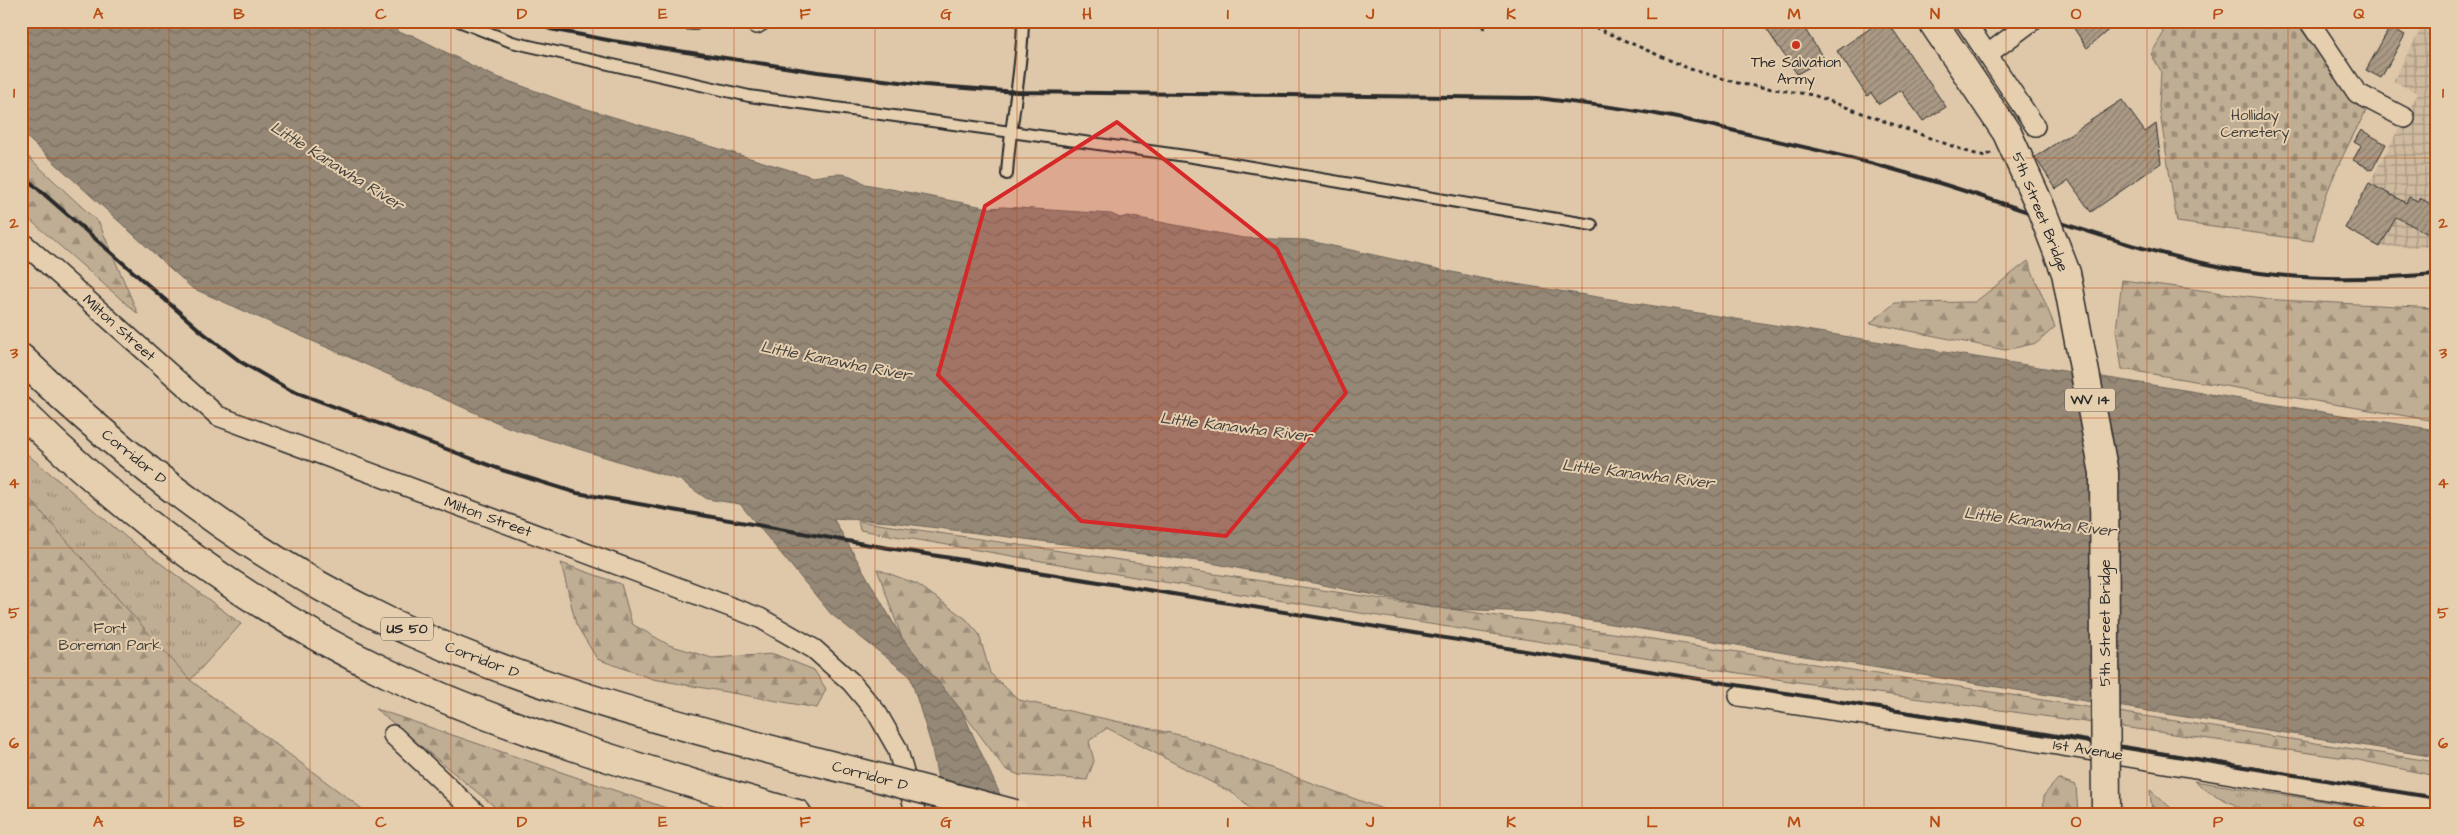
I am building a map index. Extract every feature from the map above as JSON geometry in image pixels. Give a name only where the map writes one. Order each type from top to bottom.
[{"type":"main road","name":"5th Street Bridge","points":[[1932,21],[2008,134],[2040,206],[2066,273],[2104,473],[2106,814]]},
{"type":"main road","name":"Corridor D","points":[[21,358],[56,392],[132,457],[206,513],[260,550],[386,620],[509,670],[613,705],[734,740],[1015,814]]},
{"type":"main road","points":[[21,411],[60,449],[160,533],[259,602],[389,674],[480,713],[572,746],[648,771],[797,814]]},
{"type":"street","points":[[1965,21],[2035,126]]},
{"type":"street","points":[[1988,54],[2032,21]]},
{"type":"street","points":[[2309,21],[2357,93],[2405,118]]},
{"type":"street","name":"Milton Street","points":[[21,241],[218,416],[760,618],[814,649],[851,682],[877,713],[896,748],[916,814]]},
{"type":"street","name":"1st Avenue","points":[[1739,696],[2015,738],[2436,808]]},
{"type":"street","points":[[393,735],[477,814]]},
{"type":"lane","points":[[459,21],[512,42],[716,90],[1009,134],[1193,157],[1592,225]]},
{"type":"lane","points":[[662,21],[695,24]]},
{"type":"lane","points":[[1007,174],[1009,134],[1021,68],[1023,21]]},
{"type":"path","points":[[1467,21],[1485,28]]},
{"type":"path","points":[[1580,21],[1690,68],[1741,84],[1813,95],[1971,153],[1986,156],[1994,151]]},
{"type":"highlighted area","points":[[1117,122],[1277,249],[1346,393],[1226,536],[1081,521],[938,375],[985,206]]},
{"type":"shaded area","points":[[2425,21],[2436,21],[2436,247],[2380,247],[2345,228],[2418,93],[2393,81]]},
{"type":"green space","name":"Holliday Cemetery","points":[[2161,21],[2295,21],[2351,98],[2367,109],[2328,189],[2313,241],[2177,222],[2159,107],[2161,71],[2151,54],[2163,34]]},
{"type":"green space","points":[[21,150],[99,223],[138,314],[21,212]]},
{"type":"green space","points":[[2028,261],[2055,327],[2037,343],[2005,350],[1870,323],[1895,303],[1975,302]]},
{"type":"green space","points":[[2122,280],[2278,300],[2436,308],[2436,421],[2122,369],[2116,330]]},
{"type":"green space","name":"Fort Boreman Park","points":[[21,449],[127,538],[241,624],[149,726],[21,814]]},
{"type":"green space","name":"Fort Boreman Park","points":[[21,489],[190,680],[369,814],[21,814]]},
{"type":"green space","points":[[858,521],[1706,647],[2436,762],[2436,776],[2353,759],[1783,680],[1164,582],[860,530]]},
{"type":"green space","points":[[561,563],[621,584],[632,624],[669,645],[712,658],[774,654],[814,670],[826,689],[817,708],[653,679],[597,659],[576,624]]},
{"type":"green space","points":[[877,569],[917,584],[966,619],[979,634],[990,673],[1019,700],[1184,736],[1396,814],[1256,814],[1234,794],[1107,728],[1089,741],[1094,761],[1087,780],[1019,775],[1005,769],[962,711],[902,638]]},
{"type":"green space","points":[[376,709],[684,814],[507,814],[500,811]]},
{"type":"green space","points":[[2058,779],[2076,785],[2078,814],[2043,814],[2044,795]]},
{"type":"green space","points":[[2194,781],[2407,814],[2253,814],[2209,792]]},
{"type":"green space","points":[[2150,790],[2178,814],[2152,814]]},
{"type":"water","name":"Little Kanawha River","points":[[21,21],[385,21],[400,33],[412,35],[489,74],[577,106],[813,177],[834,174],[846,175],[865,184],[989,208],[1003,207],[1111,214],[1120,218],[1128,216],[1243,238],[1305,240],[1484,279],[2436,430],[2436,757],[1539,612],[1446,609],[1206,562],[890,522],[833,518],[902,638],[962,711],[1009,814],[945,814],[931,744],[910,676],[831,614],[740,504],[707,499],[680,480],[510,428],[192,288],[21,132]]},
{"type":"building","name":"The Salvation Army","points":[[1761,21],[1820,21],[1806,31],[1824,59],[1797,74]]},
{"type":"building","points":[[1881,21],[1887,21],[1946,107],[1923,121],[1901,90],[1879,104],[1871,93],[1867,96],[1837,51]]},
{"type":"building","points":[[2069,21],[2119,21],[2087,48]]},
{"type":"building","points":[[2390,27],[2405,35],[2381,78],[2366,70]]},
{"type":"building","points":[[2122,100],[2145,132],[2156,124],[2161,163],[2091,212],[2069,181],[2056,189],[2035,157]]},
{"type":"building","points":[[2361,130],[2386,144],[2372,170],[2353,160],[2361,146],[2354,142]]},
{"type":"building","points":[[2369,183],[2406,203],[2409,197],[2418,201],[2420,198],[2436,207],[2436,238],[2396,217],[2380,247],[2345,228]]},
{"type":"railway","points":[[532,21],[550,29],[613,41],[818,72],[925,85],[1017,92],[1537,98],[1615,107],[1688,120],[1868,162],[1968,192],[2092,233],[2175,257],[2217,266],[2282,276],[2326,278],[2370,278],[2436,274]]},
{"type":"railway","points":[[21,174],[202,332],[241,362],[290,390],[502,470],[577,493],[870,545],[2436,798]]},
{"type":"place","name":"The Salvation Army","points":[[1796,45]]}]
